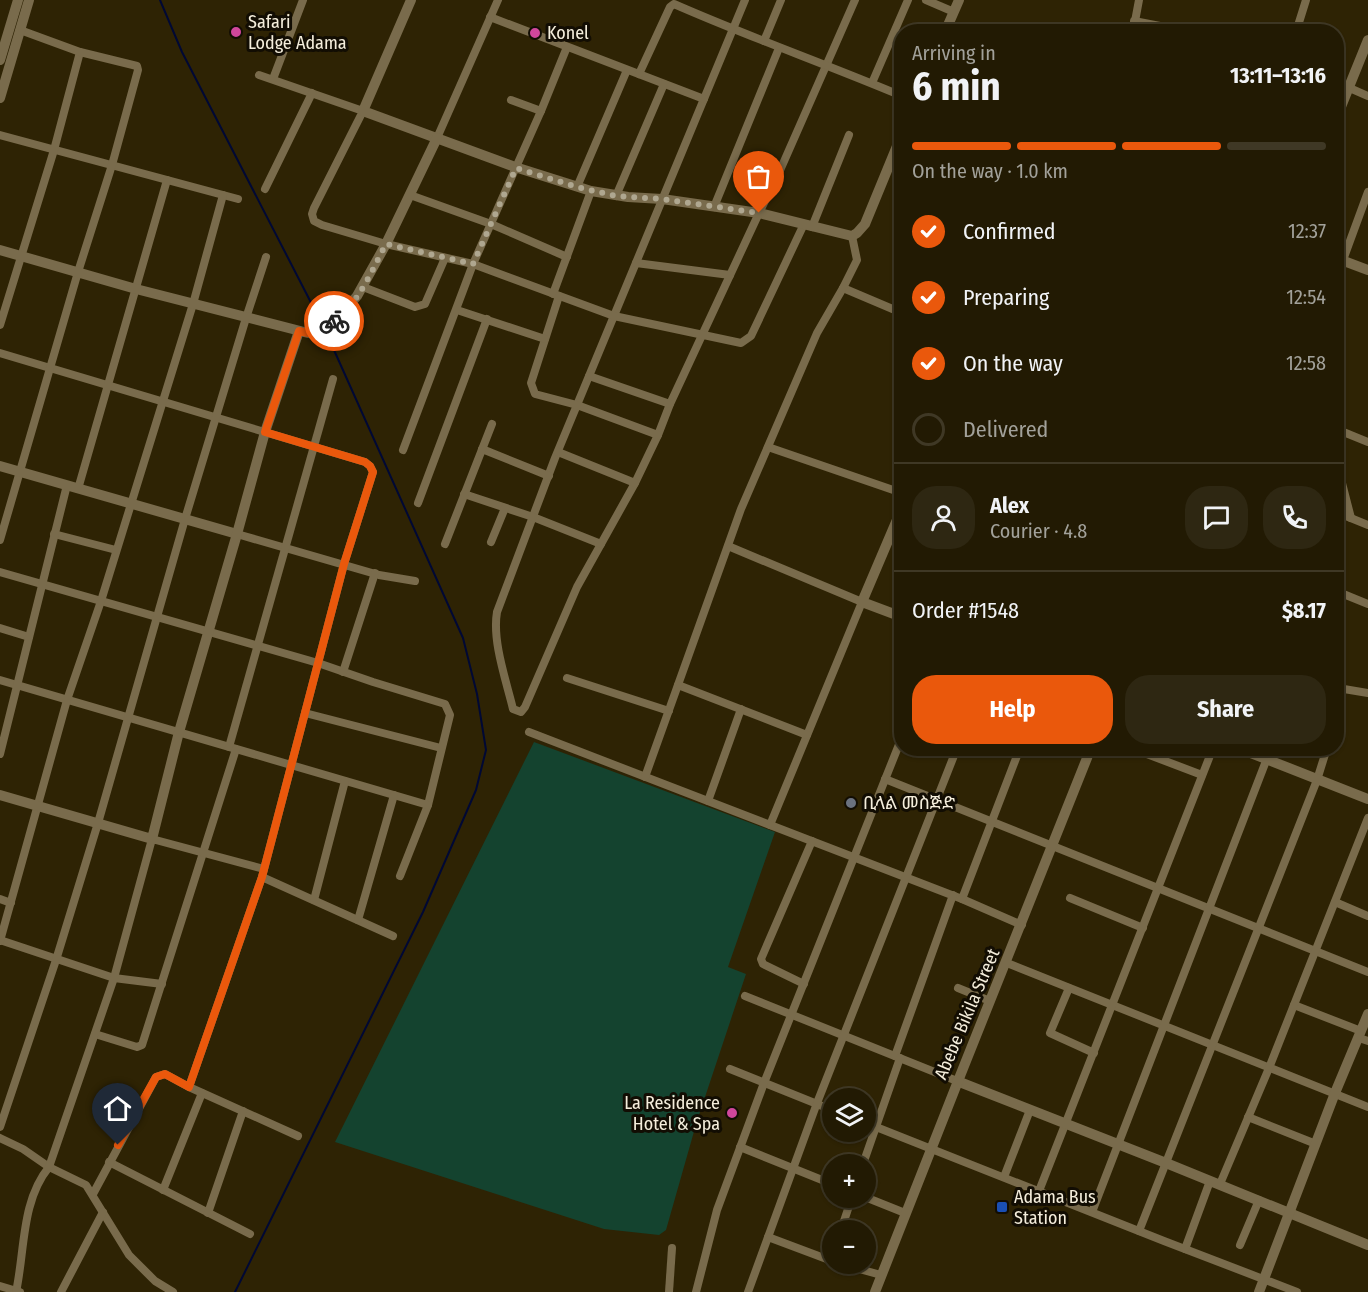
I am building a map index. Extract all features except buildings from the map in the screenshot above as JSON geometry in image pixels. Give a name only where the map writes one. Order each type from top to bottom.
[{"type":"street","points":[[0,60],[18,0]]},
{"type":"street","points":[[0,98],[29,0]]},
{"type":"street","points":[[273,79],[303,0]]},
{"type":"street","points":[[411,0],[363,111],[314,208],[312,214],[314,221],[386,244],[473,264],[614,316],[741,343],[751,336],[808,225],[849,135]]},
{"type":"street","points":[[0,250],[136,289],[303,332],[336,320],[348,309],[386,244],[437,138],[498,0]]},
{"type":"street","points":[[745,0],[577,405],[497,612],[495,624],[513,709],[518,712],[525,707],[577,587],[635,483],[658,435],[670,404],[778,175],[855,0]]},
{"type":"street","points":[[764,41],[781,0]]},
{"type":"street","points":[[898,24],[908,0]]},
{"type":"street","points":[[926,0],[954,12]]},
{"type":"street","points":[[949,24],[959,0]]},
{"type":"street","points":[[1134,24],[1139,0]]},
{"type":"street","points":[[1298,24],[1306,0]]},
{"type":"street","points":[[639,74],[670,7],[674,4],[894,93]]},
{"type":"street","points":[[490,17],[704,99]]},
{"type":"street","points":[[1134,21],[1150,24]]},
{"type":"street","points":[[0,540],[78,272],[112,165],[138,70],[136,66],[80,52],[20,30]]},
{"type":"street","points":[[872,83],[894,32]]},
{"type":"street","points":[[1344,100],[1368,40]]},
{"type":"street","points":[[403,450],[473,264],[567,47]]},
{"type":"street","points":[[714,207],[779,48]]},
{"type":"street","points":[[0,325],[54,150],[80,52]]},
{"type":"street","points":[[577,187],[627,70]]},
{"type":"street","points":[[259,75],[516,168],[591,191],[759,213],[852,238]]},
{"type":"street","points":[[616,196],[664,84]]},
{"type":"street","points":[[1344,86],[1368,96]]},
{"type":"street","points":[[265,189],[312,93]]},
{"type":"street","points":[[511,100],[541,111]]},
{"type":"street","points":[[0,135],[238,199]]},
{"type":"street","points":[[852,238],[865,224],[894,155]]},
{"type":"street","points":[[0,754],[54,534],[73,487],[108,385],[167,180]]},
{"type":"street","points":[[591,191],[567,257],[531,383],[532,388],[535,394],[577,405],[658,435]]},
{"type":"street","points":[[1344,249],[1368,192]]},
{"type":"street","points":[[162,984],[114,978],[0,941],[67,700],[101,601],[193,304],[223,195]]},
{"type":"street","points":[[410,195],[491,224],[567,257]]},
{"type":"street","points":[[645,777],[741,509],[817,333],[857,260],[852,238]]},
{"type":"street","points":[[0,1127],[56,960],[98,824],[185,519],[246,318],[267,257]]},
{"type":"street","points":[[363,286],[420,306],[425,304],[445,258]]},
{"type":"street","points":[[1344,261],[1368,270]]},
{"type":"street","points":[[636,263],[730,275]]},
{"type":"street","points":[[843,288],[894,310]]},
{"type":"street","points":[[457,310],[545,339]]},
{"type":"street","points":[[418,503],[486,320]]},
{"type":"street","points":[[0,1286],[18,1291],[29,1209],[40,1178],[49,1167],[114,978],[179,732],[265,432],[303,332]]},
{"type":"street","points":[[0,353],[365,462],[373,472],[344,564],[263,873],[189,1087]]},
{"type":"street","points":[[589,376],[670,404]]},
{"type":"street","points":[[95,1034],[137,1047],[141,1046],[204,853],[258,646],[333,379]]},
{"type":"street","points":[[445,544],[492,423]]},
{"type":"street","points":[[1344,432],[1368,442]]},
{"type":"street","points":[[768,447],[894,490]]},
{"type":"street","points":[[482,449],[549,476]]},
{"type":"street","points":[[558,452],[635,483]]},
{"type":"street","points":[[0,466],[375,573],[415,582]]},
{"type":"street","points":[[1344,491],[1351,518]]},
{"type":"street","points":[[464,494],[533,517],[600,544]]},
{"type":"street","points":[[491,543],[505,508]]},
{"type":"street","points":[[1344,515],[1368,525]]},
{"type":"street","points":[[770,825],[894,527]]},
{"type":"street","points":[[54,534],[116,550]]},
{"type":"street","points":[[728,546],[894,614]]},
{"type":"street","points":[[0,572],[318,663],[445,704],[450,714],[428,805],[400,876]]},
{"type":"street","points":[[343,672],[375,573]]},
{"type":"street","points":[[1344,594],[1368,604]]},
{"type":"street","points":[[0,628],[29,637]]},
{"type":"street","points":[[567,678],[669,711]]},
{"type":"street","points":[[0,680],[428,805]]},
{"type":"street","points":[[678,685],[807,735]]},
{"type":"street","points":[[1344,687],[1368,693]]},
{"type":"street","points":[[708,801],[741,709]]},
{"type":"street","points":[[305,713],[441,747]]},
{"type":"street","points":[[529,732],[962,898],[1022,925]]},
{"type":"street","points":[[696,1292],[717,1210],[894,756]]},
{"type":"street","points":[[747,1292],[817,1103],[954,756]]},
{"type":"street","points":[[962,898],[1017,756]]},
{"type":"street","name":"Abebe Bikila Street","points":[[875,1292],[930,1148],[1007,963],[1088,756]]},
{"type":"street","points":[[1152,756],[1202,775]]},
{"type":"street","points":[[1039,1191],[1210,756]]},
{"type":"street","points":[[1257,756],[1368,800]]},
{"type":"street","points":[[1092,1212],[1268,756]]},
{"type":"street","points":[[1139,1231],[1324,756]]},
{"type":"street","points":[[885,779],[1368,972]]},
{"type":"street","points":[[314,900],[345,781]]},
{"type":"street","points":[[0,795],[204,853],[263,873],[314,900],[393,936]]},
{"type":"street","points":[[358,920],[394,795]]},
{"type":"street","points":[[1185,1249],[1269,1068],[1368,818]]},
{"type":"street","points":[[804,984],[763,964],[761,959],[812,841]]},
{"type":"street","points":[[953,895],[897,1057],[876,1127],[1297,1292]]},
{"type":"street","points":[[1070,898],[1143,928]]},
{"type":"street","points":[[0,899],[11,903]]},
{"type":"street","points":[[1335,902],[1368,915]]},
{"type":"street","points":[[1007,963],[1368,1107]]},
{"type":"street","points":[[958,988],[990,1001]]},
{"type":"street","points":[[1069,988],[1050,1033],[1094,1053]]},
{"type":"street","points":[[745,996],[1368,1245]]},
{"type":"street","points":[[1294,1005],[1363,1037]]},
{"type":"street","points":[[1259,1292],[1335,1093],[1363,1037],[1368,1014]]},
{"type":"street","points":[[730,1069],[822,1105]]},
{"type":"street","points":[[93,1194],[156,1077],[165,1074],[298,1136]]},
{"type":"street","points":[[163,1190],[202,1093]]},
{"type":"street","points":[[1004,1177],[1030,1110]]},
{"type":"street","points":[[208,1213],[243,1111]]},
{"type":"street","points":[[1248,1117],[1316,1144]]},
{"type":"street","points":[[0,1138],[23,1149],[49,1167],[86,1185],[129,1255],[155,1281],[173,1292]]},
{"type":"street","points":[[740,1148],[822,1180]]},
{"type":"street","points":[[109,1162],[250,1234]]},
{"type":"street","points":[[1240,1245],[1259,1200]]},
{"type":"street","points":[[876,1202],[905,1214]]},
{"type":"street","points":[[61,1292],[103,1212]]},
{"type":"street","points":[[768,1237],[822,1256]]},
{"type":"street","points":[[669,1292],[672,1248]]},
{"type":"street","points":[[876,1273],[882,1275]]},
{"type":"green space","points":[[534,742],[775,832],[728,967],[746,974],[697,1121],[666,1230],[659,1235],[604,1229],[335,1142]]},
{"type":"waterway","points":[[160,0],[182,52],[321,322]]},
{"type":"waterway","points":[[235,1292],[423,912],[476,790],[486,750],[477,694],[463,638],[325,330]]},
{"type":"way so far","points":[[334,321],[348,309],[357,296],[386,244],[473,264],[516,168],[591,191],[616,196],[662,199],[759,213]]},
{"type":"place","name":"Safari Lodge Adama","points":[[236,32]]},
{"type":"place","name":"Konel","points":[[535,33]]},
{"type":"place","name":"ቢላል መስጅድ","points":[[851,803]]},
{"type":"place","name":"La Residence Hotel & Spa","points":[[732,1113]]},
{"type":"place","name":"Adama Bus Station","points":[[1002,1207]]},
{"type":"route","points":[[118,1145],[156,1077],[165,1074],[189,1087],[262,877],[344,564],[373,472],[365,462],[265,432],[299,331],[308,333],[334,321]]}]
